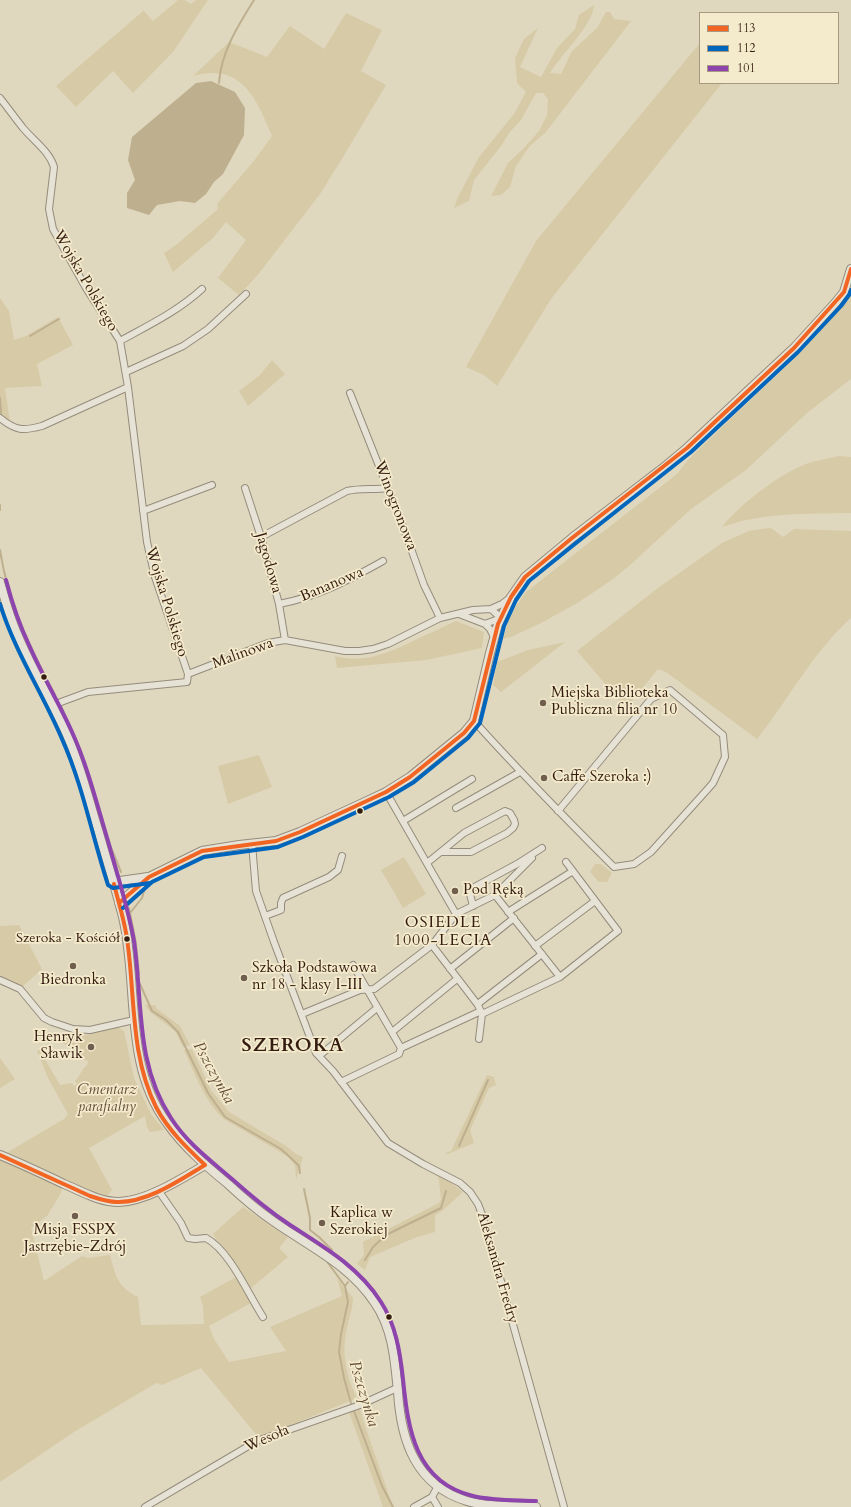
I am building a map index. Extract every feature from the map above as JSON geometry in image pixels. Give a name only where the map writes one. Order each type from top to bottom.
[{"type":"street","name":"Wojska Polskiego","points":[[0,98],[39,147],[48,154],[53,163],[54,167],[49,209],[53,229],[86,288],[120,341],[126,372],[147,542],[155,577],[188,674]]},
{"type":"street","points":[[119,903],[149,877],[202,851],[276,841],[300,832],[386,792],[410,777],[464,733],[474,721],[494,637],[501,618],[511,597],[525,577],[572,538],[687,448],[794,348],[844,292],[851,269]]},
{"type":"street","points":[[120,341],[164,317],[202,288]]},
{"type":"street","points":[[126,372],[183,346],[208,329],[246,294]]},
{"type":"street","points":[[0,418],[14,428],[26,430],[32,429],[42,426],[128,387]]},
{"type":"street","name":"Winogronowa","points":[[350,393],[424,584],[440,618]]},
{"type":"street","points":[[143,511],[212,485]]},
{"type":"street","name":"Jagodowa","points":[[245,488],[261,537],[279,604],[285,640]]},
{"type":"street","points":[[261,537],[347,491],[388,488]]},
{"type":"street","name":"Bananowa","points":[[279,604],[310,597],[327,590],[383,561]]},
{"type":"street","points":[[0,582],[6,605],[18,636],[68,738],[86,788],[119,903],[129,952],[134,1020],[141,1062],[150,1093],[157,1108],[177,1137],[205,1165],[270,1219],[324,1252],[354,1278],[370,1296],[382,1314],[387,1327],[393,1348],[401,1426],[406,1442],[421,1469],[438,1486],[464,1500],[476,1503],[536,1507]]},
{"type":"street","points":[[501,618],[491,609],[502,604],[511,597]]},
{"type":"street","name":"Malinowa","points":[[53,705],[88,692],[187,682],[188,674],[268,644],[285,640],[345,650],[364,651],[388,644],[440,618],[473,610],[491,609]]},
{"type":"street","points":[[459,614],[485,624],[490,629],[494,637]]},
{"type":"street","points":[[485,624],[501,618]]},
{"type":"street","points":[[474,721],[520,772],[558,811],[614,867],[634,864],[651,852],[713,783],[725,757],[723,735],[670,690],[651,699],[558,811]]},
{"type":"street","points":[[456,808],[520,772]]},
{"type":"street","points":[[403,821],[472,779]]},
{"type":"street","points":[[386,792],[456,914]]},
{"type":"street","points":[[428,863],[464,834],[505,811],[510,813],[514,820],[515,824],[513,828],[507,833],[471,852],[442,852]]},
{"type":"street","name":"Aleksandra Fredry","points":[[252,844],[256,891],[316,1053],[341,1082],[388,1143],[423,1164],[460,1183],[470,1192],[478,1204],[485,1223],[564,1507]]},
{"type":"street","points":[[302,1014],[360,990],[374,990],[432,945],[456,914],[473,906],[495,895],[542,848],[517,864],[469,890],[473,906]]},
{"type":"street","points":[[265,916],[281,910],[283,898],[334,874],[338,870],[342,856]]},
{"type":"street","points":[[341,1082],[399,1054],[401,1048],[480,1010],[560,977],[618,931],[566,862]]},
{"type":"street","points":[[508,912],[573,871]]},
{"type":"street","points":[[113,882],[149,877]]},
{"type":"street","points":[[495,895],[560,977]]},
{"type":"street","points":[[536,946],[595,901]]},
{"type":"street","points":[[450,970],[514,918]]},
{"type":"street","points":[[432,945],[480,1010]]},
{"type":"street","points":[[479,1039],[479,1003],[542,954]]},
{"type":"street","points":[[353,965],[401,1048]]},
{"type":"street","points":[[392,1032],[457,979]]},
{"type":"street","points":[[0,980],[20,989],[44,1018],[73,1030],[90,1030],[134,1020]]},
{"type":"street","points":[[319,1056],[378,1008]]},
{"type":"street","points":[[0,1155],[88,1194],[105,1200],[118,1202],[132,1200],[158,1190],[187,1176],[205,1165]]},
{"type":"street","points":[[158,1190],[181,1223],[188,1238],[206,1238],[219,1247],[239,1276],[263,1317]]},
{"type":"street","name":"Wesoła","points":[[145,1507],[257,1441],[348,1409],[397,1388]]},
{"type":"street","points":[[414,1507],[432,1497],[438,1486]]},
{"type":"street","points":[[432,1497],[438,1507]]},
{"type":"green space","points":[[178,0],[185,0],[191,4],[196,0],[208,0],[173,52],[133,93],[113,71],[76,107],[56,86],[143,10],[153,21]]},
{"type":"green space","points":[[594,5],[588,22],[550,73],[561,74],[572,51],[597,28],[606,12],[610,12],[614,19],[631,21],[546,132],[530,146],[516,166],[510,187],[501,195],[491,196],[508,163],[539,131],[547,115],[548,99],[543,93],[536,93],[521,120],[510,132],[474,180],[469,201],[454,208],[458,197],[479,157],[514,114],[526,92],[517,83],[515,58],[524,39],[538,28],[520,67],[541,77],[557,48],[575,29],[579,15]]},
{"type":"green space","points":[[346,13],[382,30],[361,71],[386,85],[320,194],[257,276],[239,295],[218,278],[246,240],[226,222],[213,238],[173,272],[164,253],[176,245],[218,209],[217,204],[253,162],[272,136],[256,102],[243,85],[227,75],[217,73],[206,73],[193,76],[229,42],[267,57],[290,26],[324,49]]},
{"type":"green space","points":[[699,44],[699,84],[721,84],[551,299],[497,386],[484,375],[466,367],[536,241]]},
{"type":"green space","points":[[851,287],[851,379],[807,413],[746,470],[691,509],[613,579],[579,602],[541,623],[511,637],[503,639],[510,615],[526,592],[677,474],[697,451],[810,342],[832,316]]},
{"type":"green space","points":[[0,298],[9,311],[14,340],[26,336],[58,317],[73,345],[37,364],[42,386],[5,388],[10,422],[0,414]]},
{"type":"green space","points":[[272,360],[285,374],[248,406],[239,391],[260,375]]},
{"type":"green space","points":[[839,456],[851,457],[851,513],[769,516],[738,522],[722,527],[751,498],[789,472],[812,462]]},
{"type":"green space","points":[[771,528],[783,537],[794,529],[851,531],[851,618],[824,646],[757,739],[666,672],[658,669],[627,707],[624,706],[577,651],[658,588],[722,543],[749,531]]},
{"type":"green space","points":[[456,621],[484,632],[482,648],[426,660],[337,668],[335,656],[356,659],[376,656],[394,650]]},
{"type":"green space","points":[[565,642],[501,692],[493,685],[497,662],[528,650]]},
{"type":"green space","points":[[259,755],[272,787],[228,804],[218,766]]},
{"type":"green space","points":[[404,857],[426,894],[403,908],[381,870]]},
{"type":"green space","points":[[595,864],[601,864],[612,873],[607,882],[599,882],[590,872]]},
{"type":"green space","points":[[19,925],[42,969],[22,987],[0,978],[0,926]]},
{"type":"green space","points":[[145,1005],[155,1005],[157,1009],[180,1026],[190,1045],[183,1047],[175,1031],[150,1012]]},
{"type":"green space","name":"Cmentarz parafialny","points":[[118,1027],[124,1031],[134,1078],[151,1114],[164,1130],[150,1132],[147,1127],[145,1116],[89,1148],[112,1190],[107,1196],[95,1193],[8,1152],[64,1119],[68,1114],[48,1078],[37,1051],[46,1047],[45,1059],[60,1085],[72,1083],[74,1086],[77,1084],[75,1081],[88,1064],[87,1060],[82,1060],[73,1048],[61,1042],[61,1038],[72,1034],[85,1035]]},
{"type":"green space","points":[[192,1049],[211,1090],[229,1112],[303,1157],[296,1180],[295,1165],[287,1156],[224,1119],[217,1112],[205,1096],[184,1050]]},
{"type":"green space","points":[[0,1058],[15,1079],[0,1088]]},
{"type":"green space","points":[[487,1075],[494,1077],[496,1085],[489,1088],[470,1130],[474,1143],[448,1154],[445,1153],[451,1151]]},
{"type":"green space","points":[[0,1159],[62,1188],[61,1193],[47,1216],[31,1228],[44,1281],[82,1256],[88,1258],[110,1255],[116,1275],[121,1285],[138,1297],[141,1325],[204,1324],[203,1306],[200,1297],[236,1277],[251,1303],[209,1326],[214,1339],[229,1362],[286,1351],[270,1327],[342,1296],[337,1278],[353,1298],[344,1346],[347,1373],[357,1398],[259,1438],[201,1368],[162,1385],[157,1383],[151,1386],[74,1432],[0,1482]]},
{"type":"green space","points":[[438,1173],[463,1192],[442,1211],[435,1215],[435,1232],[417,1237],[370,1257],[365,1270],[357,1264],[364,1255],[363,1242],[439,1203],[441,1199]]},
{"type":"green space","points":[[243,1207],[288,1237],[279,1248],[288,1257],[250,1289],[213,1234]]},
{"type":"green space","points":[[360,1408],[393,1507],[383,1507],[349,1412]]},
{"type":"shaded area","points":[[211,81],[235,92],[245,108],[244,135],[223,174],[214,182],[206,194],[195,203],[180,201],[157,205],[149,215],[127,208],[127,193],[135,180],[128,160],[132,137],[196,83]]},
{"type":"waterway","points":[[219,83],[223,61],[231,40],[254,0]]},
{"type":"waterway","points":[[30,336],[59,319]]},
{"type":"waterway","points":[[0,398],[1,413]]},
{"type":"waterway","points":[[0,505],[0,510]]},
{"type":"waterway","name":"Pszczynka","points":[[0,550],[8,589],[14,607],[37,660],[55,695]]},
{"type":"waterway","name":"Pszczynka","points":[[61,706],[81,752],[108,840],[121,872]]},
{"type":"waterway","points":[[130,913],[142,898],[145,888]]},
{"type":"waterway","name":"Pszczynka","points":[[129,908],[136,943],[139,974]]},
{"type":"waterway","name":"Pszczynka","points":[[140,984],[152,1011],[166,1020],[178,1032],[208,1093],[225,1117],[281,1149],[299,1166],[300,1173]]},
{"type":"waterway","points":[[459,1146],[488,1080]]},
{"type":"waterway","name":"Pszczynka","points":[[304,1189],[310,1218],[310,1230],[332,1250]]},
{"type":"waterway","points":[[365,1260],[373,1247],[386,1235],[441,1208],[446,1191]]},
{"type":"waterway","name":"Pszczynka","points":[[328,1263],[345,1286],[348,1302],[341,1334],[339,1352],[344,1378],[351,1403],[382,1486],[393,1507]]},
{"type":"waterway","name":"Pszczynka","points":[[345,1286],[348,1282]]},
{"type":"transit line","name":"113","points":[[119,903],[149,877],[202,851],[276,841],[300,832],[386,792],[410,777],[464,733],[474,721],[498,624],[511,597],[525,577],[572,538],[687,448],[794,348],[844,292],[851,269]]},
{"type":"transit line","name":"112","points":[[123,908],[152,882],[204,857],[278,847],[389,797],[414,782],[468,738],[480,723],[504,626],[516,600],[529,581],[691,452],[798,352],[841,306],[851,290]]},
{"type":"transit line","name":"101","points":[[6,580],[22,629],[39,667],[72,732],[92,786],[132,928],[137,964],[142,1032],[151,1076],[159,1097],[171,1118],[184,1135],[207,1158],[267,1209],[352,1268],[381,1302],[394,1329],[412,1434],[418,1451],[427,1466],[438,1479],[454,1489],[481,1498],[536,1501]]},
{"type":"transit line","name":"112","points":[[0,604],[13,639],[54,722],[76,775],[108,885],[113,888],[150,883]]},
{"type":"transit line","name":"113","points":[[0,1155],[90,1196],[114,1202],[140,1199],[151,1195],[174,1184],[205,1165],[166,1123],[156,1107],[148,1088],[142,1068],[135,1028],[127,938],[114,884]]},
{"type":"place","name":"Miejska Biblioteka Publiczna filia nr 10","points":[[543,703]]},
{"type":"place","name":"Caffe Szeroka :)","points":[[544,778]]},
{"type":"place","name":"Pod Ręką","points":[[455,891]]},
{"type":"place","name":"Szeroka - Kościół","points":[[127,939]]},
{"type":"place","name":"Biedronka","points":[[73,966]]},
{"type":"place","name":"Szkoła Podstawowa nr 18 - klasy I-III","points":[[244,978]]},
{"type":"place","name":"Henryk Sławik","points":[[91,1047]]},
{"type":"place","name":"Misja FSSPX Jastrzębie-Zdrój","points":[[75,1216]]},
{"type":"place","name":"Kaplica w Szerokiej","points":[[322,1223]]},
{"type":"district","name":"OSIEDLE 1000-LECIA","points":[[443,932]]},
{"type":"district","name":"SZEROKA","points":[[293,1047]]}]
